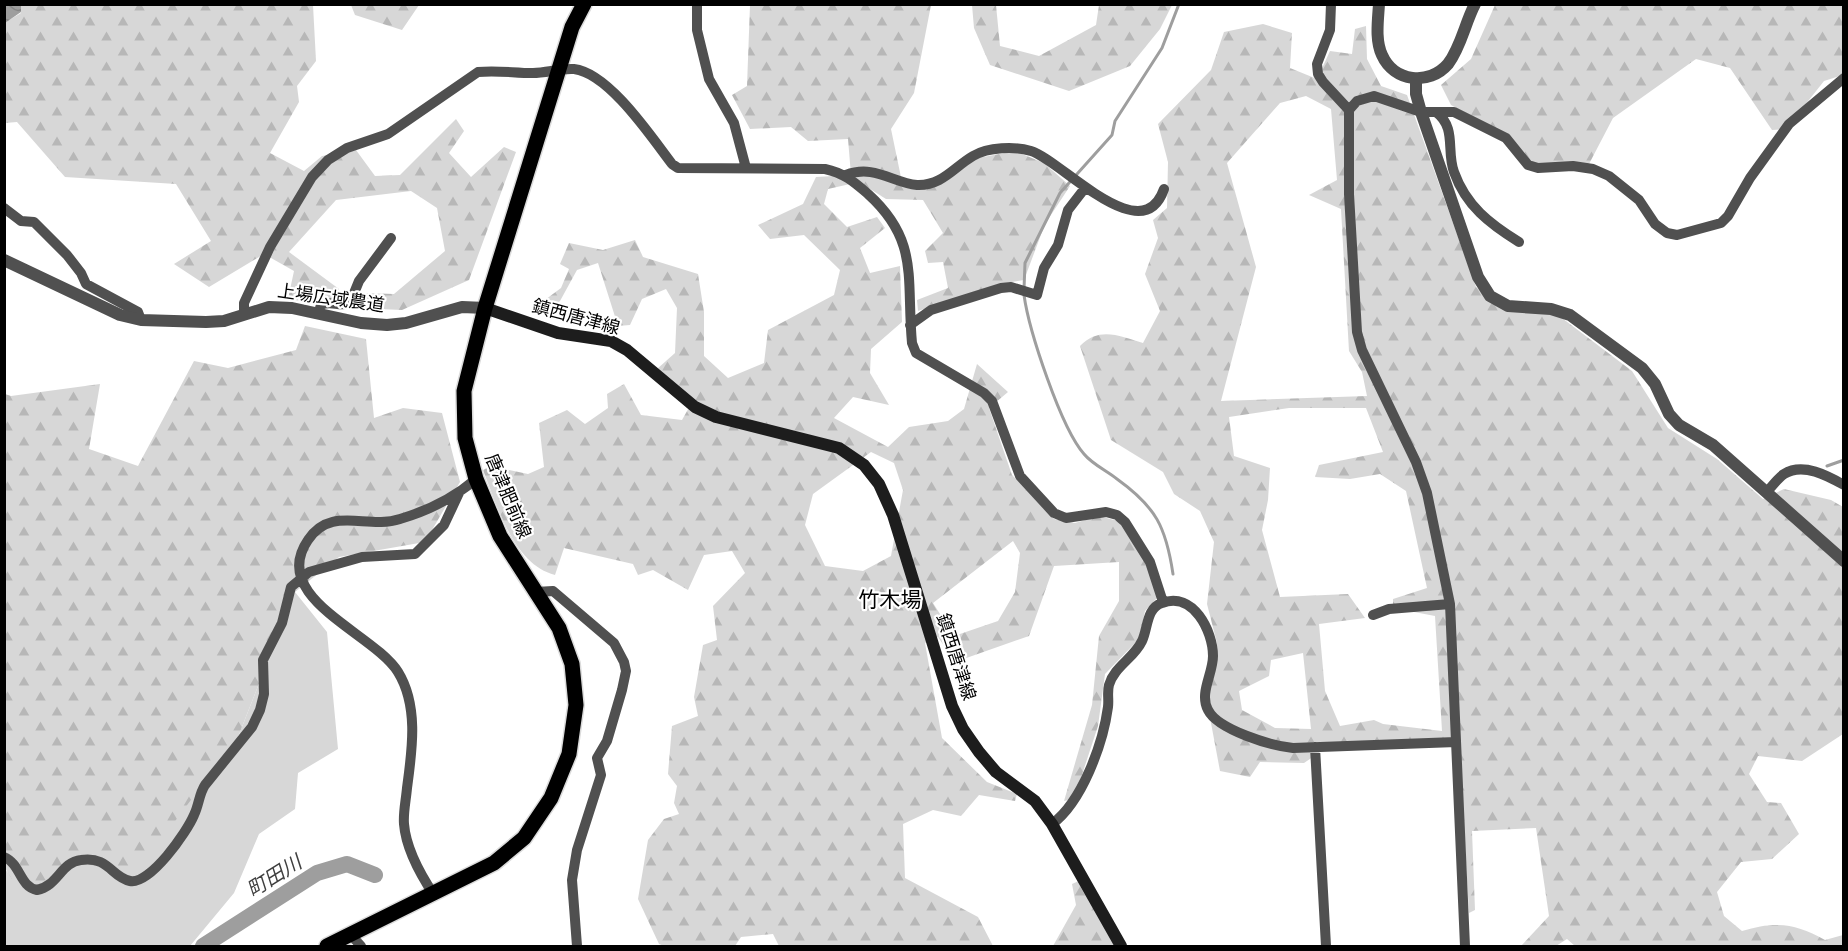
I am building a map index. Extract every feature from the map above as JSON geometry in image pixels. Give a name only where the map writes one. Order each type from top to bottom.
[{"type":"main road","name":"唐津肥前線","points":[[327,946],[356,941],[494,863],[524,838],[551,798],[569,754],[576,705],[572,664],[559,628],[500,536],[476,479],[465,438],[464,391],[484,308],[572,27],[584,4]]},
{"type":"main road","name":"鎮西唐津線","points":[[484,308],[558,333],[611,341],[627,350],[695,407],[716,417],[839,448],[864,465],[879,484],[893,515],[952,706],[963,729],[996,772],[1035,801],[1052,824],[1121,946]]},
{"type":"street","points":[[697,4],[697,30],[709,79],[734,123],[746,168]]},
{"type":"street","points":[[1331,4],[1330,30],[1317,64],[1318,74],[1349,111]]},
{"type":"street","points":[[1379,4],[1377,37],[1381,55],[1389,67],[1403,77],[1416,79],[1432,75],[1446,66],[1456,52],[1475,4]]},
{"type":"street","points":[[244,313],[244,303],[270,247],[312,177],[328,160],[347,148],[387,134],[478,72],[495,70],[558,72],[573,69],[583,72],[611,90],[629,106],[672,164],[678,168],[825,169],[846,175],[884,173],[906,183],[931,183],[942,180],[972,156],[982,152],[1020,148],[1042,155],[1082,186],[1128,210],[1144,210],[1155,205],[1164,189]]},
{"type":"street","points":[[1465,946],[1450,604],[1426,493],[1416,462],[1362,350],[1357,332],[1349,194],[1349,111],[1357,101],[1374,96],[1421,111],[1454,112],[1506,138],[1528,165],[1573,166],[1593,169],[1609,176],[1639,200],[1655,224],[1667,233],[1677,234],[1721,223],[1728,216],[1756,169],[1789,124],[1844,78]]},
{"type":"street","points":[[1416,79],[1416,94],[1421,111],[1479,277],[1490,296],[1508,306],[1551,309],[1570,315],[1642,368],[1654,384],[1669,414],[1679,425],[1713,445],[1844,561]]},
{"type":"street","points":[[1436,112],[1444,118],[1449,128],[1454,174],[1474,209],[1487,222],[1520,242]]},
{"type":"street","points":[[846,175],[891,218],[904,242],[908,265],[910,325],[916,353],[984,393],[992,401],[1020,476],[1054,513],[1066,518],[1106,512],[1117,515],[1125,522],[1150,562],[1163,602]]},
{"type":"street","points":[[910,325],[931,310],[1001,288],[1011,287],[1037,295],[1044,268],[1058,245],[1068,210],[1082,186]]},
{"type":"street","points":[[4,208],[21,221],[34,222],[67,255],[81,273],[86,284],[138,312],[141,320]]},
{"type":"street","points":[[318,314],[321,305],[326,302],[343,305],[350,303],[358,281],[391,238]]},
{"type":"street","name":"上場広域農道","points":[[4,260],[120,315],[141,320],[224,321],[269,307],[292,308],[361,323],[387,325],[406,323],[462,308],[484,308]]},
{"type":"street","points":[[1767,492],[1784,474],[1794,471],[1822,473],[1844,485]]},
{"type":"street","points":[[434,895],[412,855],[404,822],[411,760],[411,714],[407,690],[398,671],[376,647],[319,605],[300,577],[299,565],[306,541],[318,528],[330,520],[381,522],[399,520],[459,493],[476,479]]},
{"type":"street","points":[[4,857],[15,865],[25,884],[38,890],[51,886],[67,866],[81,860],[109,865],[129,881],[138,881],[151,874],[185,831],[195,814],[205,785],[252,727],[264,694],[263,660],[282,623],[291,587],[300,577],[309,572],[362,557],[415,554],[444,525],[459,493]]},
{"type":"street","points":[[536,592],[553,591],[576,608],[620,651],[626,671],[607,741],[597,758],[602,775],[577,850],[572,880],[577,946]]},
{"type":"street","points":[[1052,824],[1075,802],[1102,735],[1108,706],[1109,685],[1142,641],[1150,614],[1156,606],[1163,602],[1176,601],[1187,604],[1197,610],[1203,622],[1213,658],[1205,701],[1213,717],[1271,746],[1315,747],[1456,742]]},
{"type":"street","points":[[1373,615],[1389,609],[1450,604]]},
{"type":"street","points":[[1315,747],[1326,946]]},
{"type":"green space","points":[[21,5],[313,5],[316,61],[297,86],[299,102],[270,153],[304,171],[322,156],[356,150],[375,176],[400,175],[456,119],[464,131],[449,153],[471,177],[504,147],[516,152],[469,280],[402,310],[357,308],[365,293],[394,294],[445,251],[437,208],[411,191],[336,200],[289,252],[339,289],[328,305],[288,299],[294,271],[264,254],[209,287],[174,264],[211,241],[176,184],[65,177],[17,122],[5,123],[4,23],[21,13]]},
{"type":"green space","points":[[351,5],[419,5],[402,30],[355,15]]},
{"type":"green space","points":[[750,5],[931,5],[914,93],[891,129],[903,187],[932,188],[978,158],[1015,151],[1044,163],[1070,186],[1045,224],[1024,280],[999,284],[918,311],[917,300],[948,288],[943,262],[928,263],[925,251],[943,233],[923,200],[886,199],[859,182],[828,189],[824,204],[847,227],[877,217],[885,228],[860,248],[870,273],[900,266],[902,322],[871,349],[870,373],[889,405],[853,397],[834,418],[888,447],[909,427],[948,421],[964,409],[977,364],[1008,392],[989,408],[1012,475],[1054,519],[1075,523],[1099,516],[1118,521],[1148,565],[1157,598],[1145,611],[1139,639],[1105,674],[1098,726],[1074,799],[1064,801],[1092,705],[1099,636],[1119,601],[1119,562],[1054,566],[1029,636],[955,662],[938,637],[925,643],[942,738],[987,782],[1017,794],[1015,801],[979,795],[961,816],[933,810],[903,824],[905,878],[978,917],[993,946],[779,946],[773,934],[741,937],[735,946],[664,946],[659,944],[638,899],[648,840],[664,819],[679,814],[674,803],[677,786],[668,774],[672,726],[698,716],[694,697],[703,645],[717,640],[713,606],[745,573],[732,551],[704,555],[688,590],[653,570],[638,575],[633,564],[564,548],[555,575],[541,569],[518,547],[501,516],[483,470],[491,466],[528,474],[544,467],[539,423],[567,410],[585,424],[608,408],[607,394],[624,384],[641,415],[682,420],[691,404],[657,369],[675,353],[677,308],[666,289],[642,299],[630,325],[618,326],[598,263],[577,270],[560,301],[544,314],[534,308],[561,288],[569,269],[560,264],[569,243],[603,250],[635,240],[643,257],[698,274],[704,312],[704,356],[728,378],[764,363],[768,330],[834,295],[840,270],[804,235],[770,239],[758,225],[803,204],[816,177],[851,175],[848,139],[808,141],[791,127],[750,129],[732,95],[747,86]],"holes":[[[871,452],[894,463],[903,490],[891,556],[863,571],[825,566],[805,525],[813,494]],[[1013,541],[1020,553],[1015,592],[998,621],[954,636],[933,603]]]},
{"type":"green space","points":[[972,5],[996,5],[1000,46],[1039,56],[1096,25],[1099,5],[1172,5],[1160,29],[1130,66],[1069,91],[990,65],[974,28]]},
{"type":"green space","points":[[1495,5],[1843,5],[1843,75],[1824,81],[1786,129],[1772,130],[1730,68],[1696,59],[1613,118],[1589,164],[1531,171],[1510,136],[1451,105],[1441,85],[1471,59]]},
{"type":"green space","points":[[1263,24],[1292,33],[1290,68],[1317,79],[1330,51],[1352,54],[1355,29],[1366,26],[1367,59],[1381,86],[1407,95],[1476,287],[1501,307],[1558,315],[1632,371],[1668,428],[1717,459],[1763,499],[1784,489],[1831,500],[1843,507],[1843,734],[1802,761],[1758,756],[1749,774],[1767,802],[1781,803],[1799,834],[1772,859],[1741,862],[1717,892],[1724,916],[1742,931],[1785,925],[1804,930],[1825,940],[1843,935],[1843,946],[1575,946],[1567,939],[1556,946],[1521,946],[1549,916],[1536,828],[1472,831],[1475,910],[1469,913],[1459,743],[1329,746],[1304,763],[1260,762],[1250,777],[1220,771],[1205,691],[1217,643],[1207,604],[1214,542],[1200,511],[1174,494],[1163,472],[1111,440],[1080,346],[1087,340],[1102,334],[1143,343],[1160,311],[1145,274],[1158,238],[1153,220],[1167,208],[1168,162],[1158,124],[1211,70],[1224,32]],"holes":[[[1306,96],[1331,109],[1337,180],[1309,195],[1341,209],[1349,351],[1362,372],[1367,396],[1221,401],[1256,267],[1227,163],[1280,103]],[[1289,408],[1366,408],[1383,452],[1319,465],[1315,477],[1350,479],[1380,474],[1406,491],[1427,588],[1393,599],[1393,608],[1435,616],[1442,731],[1383,724],[1374,720],[1340,726],[1325,691],[1319,624],[1365,618],[1348,594],[1280,597],[1262,530],[1268,500],[1270,468],[1234,456],[1229,417]],[[1303,653],[1311,729],[1275,728],[1242,710],[1239,691],[1269,676],[1271,660]]]},
{"type":"green space","points":[[305,326],[366,339],[374,418],[403,408],[442,413],[460,482],[425,542],[339,557],[295,592],[238,737],[146,860],[117,874],[74,859],[40,884],[12,879],[5,868],[5,394],[11,396],[100,384],[89,449],[138,466],[194,361],[228,368],[296,350]]},
{"type":"green space","points":[[295,592],[327,632],[338,749],[298,773],[295,809],[259,834],[234,893],[190,946],[5,946],[4,868],[13,879],[238,737]]},
{"type":"green space","points":[[1081,880],[1117,946],[1053,946],[1076,905],[1072,884]]},
{"type":"water","points":[[4,5],[21,5],[21,12],[5,23]]},
{"type":"waterway","points":[[1024,289],[1025,263],[1060,193],[1112,135],[1115,121],[1162,48],[1179,4]]},
{"type":"waterway","points":[[1024,295],[1032,331],[1047,378],[1075,441],[1087,458],[1130,489],[1150,509],[1167,543],[1173,574]]},
{"type":"waterway","points":[[1827,466],[1844,460]]},
{"type":"waterway","name":"町田川","points":[[203,946],[317,873],[347,864],[375,875]]},
{"type":"district","name":"竹木場","points":[[890,600]]}]
